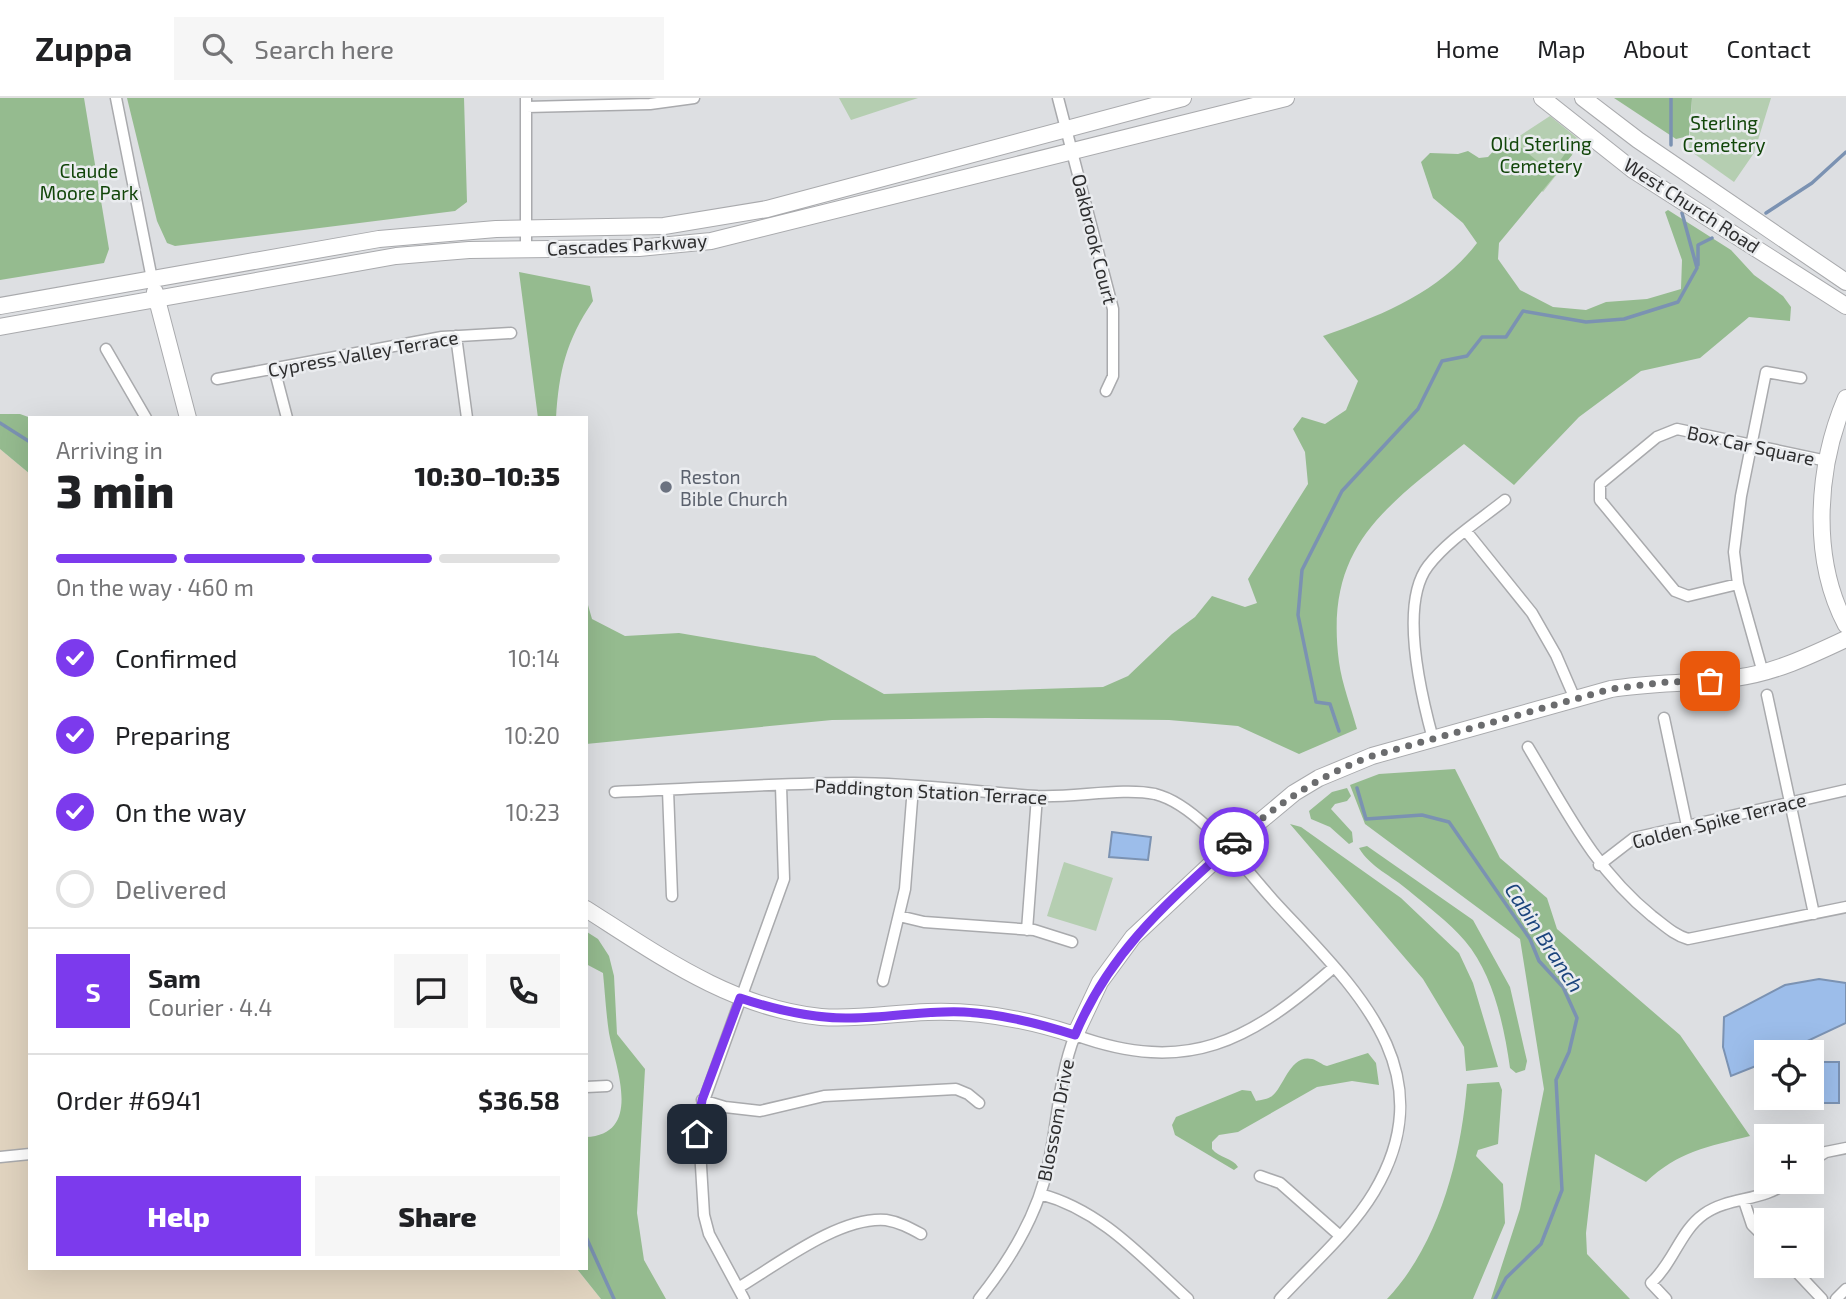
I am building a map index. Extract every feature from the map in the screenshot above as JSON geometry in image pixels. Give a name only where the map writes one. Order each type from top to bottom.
[{"type":"main road","name":"Cascades Parkway","points":[[0,306],[379,239],[526,228],[664,226],[718,219],[767,209],[1183,98]]},
{"type":"main road","name":"Cascades Parkway","points":[[0,327],[396,256],[526,248],[639,248],[711,241],[782,226],[1073,149],[1286,98]]},
{"type":"main road","name":"West Church Road","points":[[1542,98],[1633,170],[1846,306]]},
{"type":"main road","name":"West Church Road","points":[[1583,98],[1638,140],[1846,282]]},
{"type":"main road","points":[[152,279],[187,416]]},
{"type":"main road","points":[[1846,398],[1826,461],[1823,537],[1834,590],[1846,625]]},
{"type":"main road","name":"Blossom Drive","points":[[1075,1035],[1100,982],[1133,937],[1272,808],[1319,778],[1372,756],[1575,699],[1639,684],[1710,681],[1763,673],[1846,639]]},
{"type":"main road","points":[[588,910],[690,974],[740,998],[766,1007],[821,1017],[875,1017],[939,1012],[992,1014],[1075,1035]]},
{"type":"street","points":[[117,98],[152,279]]},
{"type":"street","points":[[526,248],[526,102],[650,104],[694,98]]},
{"type":"street","name":"Oakbrook Court","points":[[1058,98],[1113,309],[1113,376],[1106,391]]},
{"type":"street","name":"Cypress Valley Terrace","points":[[217,379],[456,336],[510,333]]},
{"type":"street","points":[[456,336],[467,416]]},
{"type":"street","points":[[106,348],[145,416]]},
{"type":"street","points":[[274,369],[286,416]]},
{"type":"street","points":[[1763,673],[1738,584],[1735,533],[1766,372],[1801,378]]},
{"type":"street","name":"Box Car Square","points":[[1738,584],[1688,596],[1675,591],[1600,500],[1598,493],[1604,479],[1666,431],[1685,430],[1826,461]]},
{"type":"street","points":[[1433,739],[1416,638],[1413,614],[1415,597],[1428,566],[1505,500]]},
{"type":"street","points":[[1466,531],[1532,613],[1556,655],[1575,699]]},
{"type":"street","points":[[1767,695],[1814,914]]},
{"type":"street","points":[[1664,718],[1687,826]]},
{"type":"street","points":[[1528,747],[1599,865],[1672,933],[1688,939],[1846,907]]},
{"type":"street","name":"Paddington Station Terrace","points":[[615,792],[855,783],[1037,796],[1153,794],[1180,804],[1227,849],[1362,998],[1383,1033],[1398,1090],[1396,1135],[1383,1174],[1362,1210],[1280,1299]]},
{"type":"street","points":[[744,1299],[717,1253],[704,1215],[697,1134],[702,1100],[784,878],[781,786]]},
{"type":"street","points":[[883,981],[905,889],[913,787]]},
{"type":"street","points":[[668,790],[672,896]]},
{"type":"street","name":"Golden Spike Terrace","points":[[1599,865],[1634,838],[1846,790]]},
{"type":"street","points":[[1027,930],[1037,796]]},
{"type":"street","points":[[899,916],[924,922],[1027,930],[1072,942]]},
{"type":"street","points":[[1075,1035],[1135,1051],[1159,1052],[1204,1047],[1247,1032],[1268,1021],[1334,967]]},
{"type":"street","name":"Blossom Drive","points":[[979,1299],[1011,1255],[1040,1194],[1048,1166],[1065,1064],[1075,1035]]},
{"type":"street","points":[[588,1087],[607,1086]]},
{"type":"street","points":[[702,1100],[725,1107],[760,1111],[824,1096],[956,1090],[968,1094],[979,1103]]},
{"type":"street","points":[[1824,1154],[1846,1148]]},
{"type":"street","points":[[0,1157],[28,1153]]},
{"type":"street","points":[[1260,1176],[1280,1183],[1339,1236]]},
{"type":"street","points":[[1040,1194],[1074,1206],[1100,1221],[1188,1299]]},
{"type":"street","points":[[1667,1299],[1651,1283],[1666,1269],[1683,1237],[1702,1216],[1729,1202],[1744,1201],[1767,1194]]},
{"type":"street","points":[[1744,1201],[1754,1227]]},
{"type":"street","points":[[738,1288],[843,1228],[885,1220],[904,1224],[921,1234]]},
{"type":"street","points":[[1802,1278],[1822,1299]]},
{"type":"street","points":[[1836,1299],[1846,1289]]},
{"type":"shaded area","points":[[0,449],[28,472],[28,1270],[578,1270],[601,1299],[0,1299]]},
{"type":"green space","points":[[0,98],[84,98],[109,249],[104,263],[0,280]]},
{"type":"green space","name":"Claude Moore Park","points":[[127,98],[464,98],[467,202],[455,211],[175,246],[167,243],[157,221]]},
{"type":"green space","points":[[839,98],[918,98],[851,120]]},
{"type":"green space","points":[[1614,98],[1692,98],[1689,136],[1676,139]]},
{"type":"green space","name":"Sterling Cemetery","points":[[1692,98],[1771,98],[1754,153],[1734,182],[1689,150]]},
{"type":"green space","name":"Old Sterling Cemetery","points":[[1550,116],[1582,142],[1543,192],[1498,150]]},
{"type":"green space","points":[[1507,136],[1547,169],[1557,165],[1569,148],[1572,155],[1499,243],[1498,259],[1520,290],[1553,307],[1586,310],[1606,302],[1647,299],[1681,289],[1682,260],[1665,212],[1668,210],[1731,250],[1754,275],[1783,296],[1791,307],[1790,321],[1749,317],[1700,358],[1641,371],[1579,417],[1514,485],[1464,444],[1408,489],[1366,534],[1351,560],[1341,589],[1337,622],[1339,662],[1357,729],[1299,754],[1238,726],[1169,720],[832,720],[588,744],[588,605],[592,619],[625,636],[679,633],[815,656],[884,694],[1103,687],[1128,676],[1172,634],[1195,617],[1212,596],[1245,607],[1257,603],[1248,579],[1308,484],[1305,452],[1293,429],[1302,417],[1325,424],[1346,410],[1358,381],[1323,336],[1407,301],[1445,276],[1462,261],[1477,243],[1463,223],[1433,198],[1421,162],[1430,153],[1458,154],[1468,151],[1479,158],[1488,157]]},
{"type":"green space","points":[[519,272],[590,286],[593,301],[570,343],[559,386],[556,416],[538,416]]},
{"type":"green space","points":[[0,414],[28,417],[28,472],[0,449]]},
{"type":"green space","points":[[1455,769],[1500,858],[1547,898],[1557,929],[1680,1035],[1750,1136],[1707,1147],[1682,1157],[1646,1182],[1595,1154],[1586,1233],[1587,1254],[1630,1299],[1491,1299],[1520,1209],[1544,1089],[1520,939],[1365,824],[1350,785],[1379,774]]},
{"type":"green space","points":[[1347,788],[1351,796],[1331,809],[1352,832],[1353,842],[1349,844],[1330,827],[1311,819],[1309,811],[1332,792]]},
{"type":"green space","points":[[1290,824],[1301,827],[1401,898],[1459,953],[1473,983],[1498,1067],[1466,1071],[1464,1047],[1423,979]]},
{"type":"green space","points":[[1367,846],[1473,920],[1510,987],[1527,1061],[1525,1070],[1516,1073],[1510,1068],[1496,1001],[1475,954],[1445,921],[1369,861],[1359,848]]},
{"type":"green space","points":[[1064,862],[1113,878],[1096,931],[1047,916]]},
{"type":"green space","points":[[588,933],[598,939],[609,956],[614,976],[617,1034],[645,1069],[637,1213],[644,1260],[666,1299],[601,1299],[578,1270],[588,1270],[588,1137],[604,1133],[615,1124],[622,1096],[609,1033],[603,973],[588,965]]},
{"type":"green space","points":[[1368,1053],[1376,1063],[1379,1085],[1352,1081],[1317,1087],[1238,1132],[1219,1135],[1212,1142],[1212,1149],[1236,1164],[1238,1167],[1234,1170],[1175,1135],[1172,1125],[1176,1117],[1242,1090],[1251,1091],[1256,1101],[1270,1097],[1298,1061],[1312,1059],[1327,1066]]},
{"type":"green space","points":[[1499,1082],[1502,1090],[1498,1144],[1478,1150],[1476,1156],[1503,1184],[1505,1223],[1473,1299],[1387,1299],[1421,1253],[1434,1226],[1453,1170],[1467,1084]]},
{"type":"water","points":[[1112,832],[1151,837],[1148,860],[1109,857]]},
{"type":"water","points":[[1819,979],[1846,983],[1846,1023],[1810,1040],[1754,1040],[1754,1067],[1731,1076],[1723,1047],[1724,1017],[1785,985]]},
{"type":"water","points":[[1824,1062],[1839,1062],[1839,1103],[1824,1103]]},
{"type":"waterway","name":"Cabin Branch","points":[[1671,98],[1671,145]]},
{"type":"waterway","points":[[1766,213],[1812,183],[1846,152]]},
{"type":"waterway","name":"Cabin Branch","points":[[1339,731],[1330,704],[1316,702],[1298,615],[1302,570],[1342,491],[1418,409],[1442,361],[1467,356],[1482,337],[1506,337],[1523,311],[1586,322],[1624,319],[1678,302],[1697,268],[1682,213]]},
{"type":"waterway","points":[[1698,265],[1698,245],[1712,238]]},
{"type":"waterway","points":[[0,423],[28,441]]},
{"type":"waterway","name":"Cabin Branch","points":[[1357,788],[1366,819],[1422,815],[1449,822],[1530,939],[1539,961],[1563,987],[1577,1018],[1569,1052],[1556,1080],[1562,1190],[1541,1244],[1506,1278],[1495,1299]]},
{"type":"waterway","points":[[588,1241],[614,1299]]},
{"type":"way so far","points":[[1234,842],[1272,808],[1294,793],[1343,766],[1372,756],[1611,689],[1639,684],[1710,681]]},
{"type":"place","name":"Reston Bible Church","points":[[666,487]]},
{"type":"route","points":[[697,1134],[702,1100],[740,998],[766,1007],[821,1017],[875,1017],[927,1012],[992,1014],[1018,1018],[1075,1035],[1100,982],[1133,937],[1234,842]]}]
